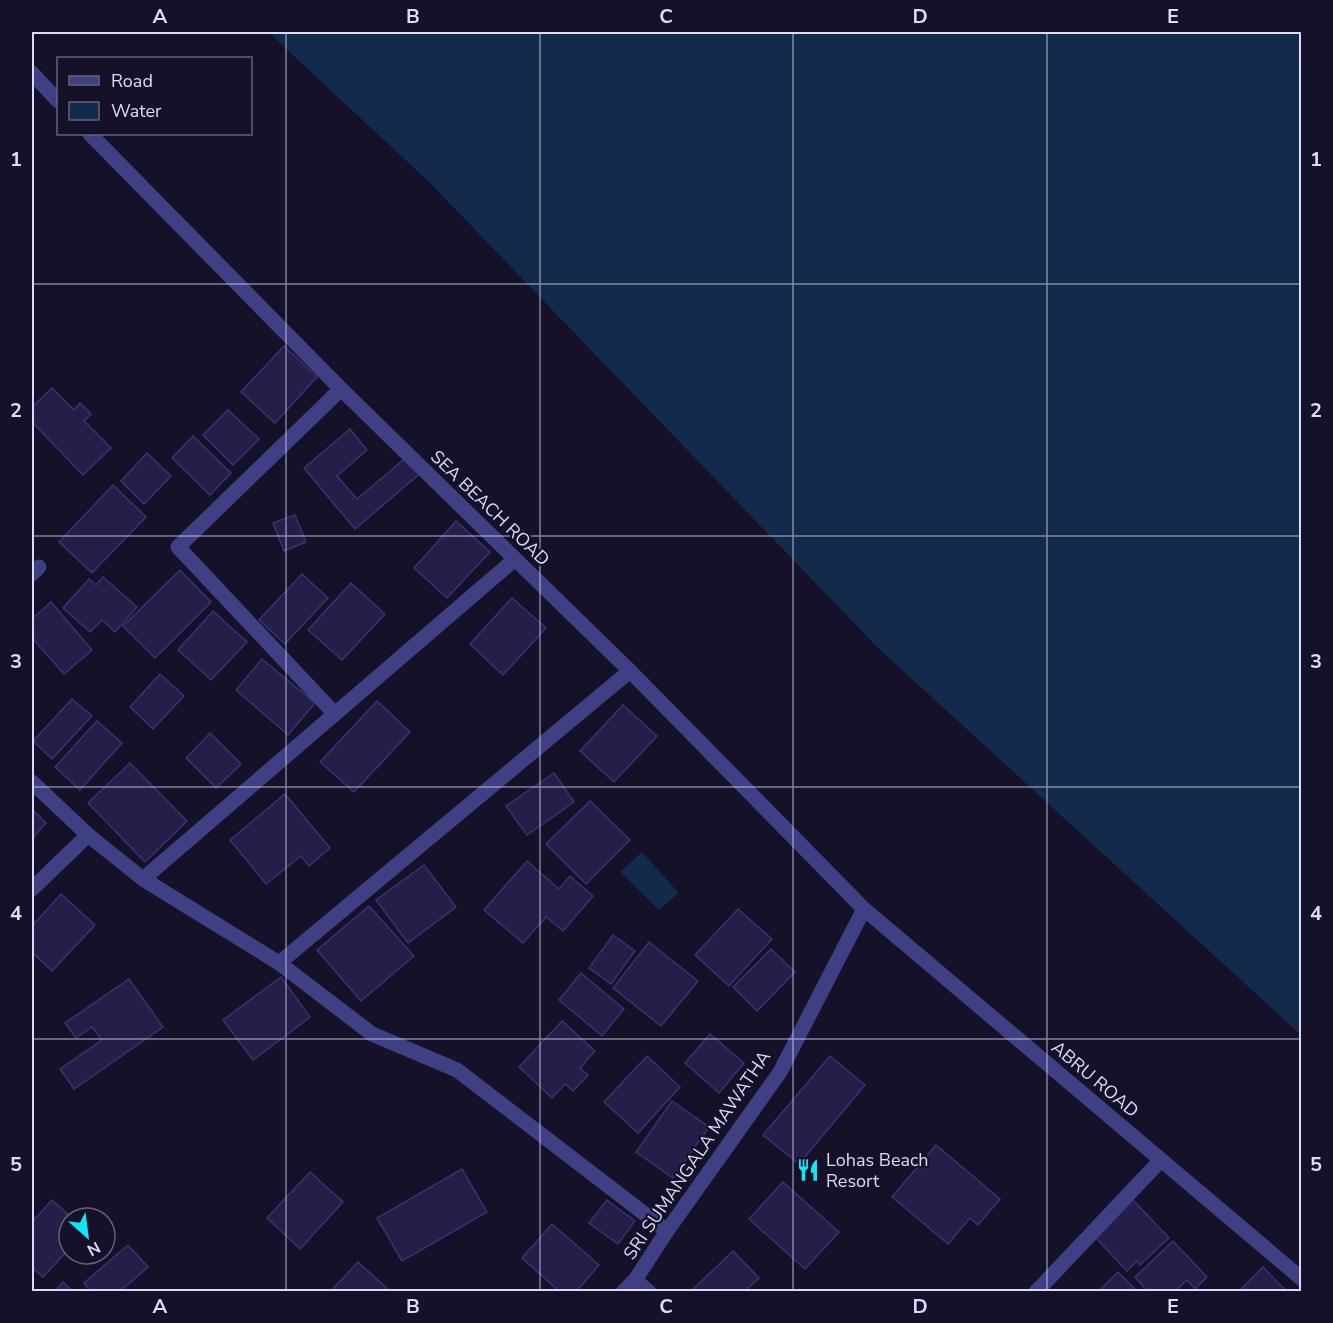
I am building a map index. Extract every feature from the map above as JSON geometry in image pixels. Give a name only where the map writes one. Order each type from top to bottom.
[{"type":"street","points":[[32,74],[57,100]]},
{"type":"street","name":"SEA BEACH ROAD","points":[[91,135],[341,389],[630,671],[864,909]]},
{"type":"street","points":[[335,714],[178,547],[341,389]]},
{"type":"street","points":[[143,879],[515,559]]},
{"type":"street","points":[[279,963],[630,671]]},
{"type":"street","points":[[32,782],[88,835],[143,879],[279,963],[372,1034],[457,1070],[667,1231]]},
{"type":"street","points":[[32,889],[88,835]]},
{"type":"street","name":"ABRU ROAD","points":[[864,909],[1302,1279]]},
{"type":"street","name":"SRI SUMANGALA MAWATHA","points":[[623,1292],[635,1280],[780,1072],[864,909]]},
{"type":"street","points":[[1036,1292],[1161,1160]]},
{"type":"street","points":[[635,1280],[649,1292]]},
{"type":"water","points":[[268,32],[1301,32],[1301,1035],[878,648],[430,183]]},
{"type":"water","points":[[642,852],[679,893],[659,910],[620,872]]},
{"type":"building","points":[[284,346],[317,377],[275,423],[241,392]]},
{"type":"building","points":[[52,388],[74,410],[80,403],[91,414],[84,421],[111,448],[83,475],[32,422],[32,407]]},
{"type":"building","points":[[228,410],[259,439],[233,465],[203,435]]},
{"type":"building","points":[[350,429],[367,450],[337,476],[357,499],[409,455],[423,471],[355,529],[304,468]]},
{"type":"building","points":[[193,436],[231,473],[210,495],[172,458]]},
{"type":"building","points":[[147,453],[171,476],[144,504],[121,481]]},
{"type":"building","points":[[113,485],[146,517],[92,573],[59,542]]},
{"type":"building","points":[[295,515],[306,542],[284,551],[273,523]]},
{"type":"building","points":[[456,521],[490,552],[447,598],[414,568]]},
{"type":"building","points":[[180,570],[211,602],[155,658],[123,626]]},
{"type":"building","points":[[302,574],[328,598],[285,644],[259,620]]},
{"type":"building","points":[[103,577],[137,607],[115,632],[102,620],[90,632],[63,608],[89,579],[96,585]]},
{"type":"building","points":[[351,583],[385,614],[342,660],[308,630]]},
{"type":"building","points":[[512,598],[546,628],[503,675],[470,644]]},
{"type":"building","points":[[51,602],[92,650],[64,674],[32,638],[32,619]]},
{"type":"building","points":[[213,611],[247,642],[211,680],[178,650]]},
{"type":"building","points":[[262,659],[315,703],[288,735],[236,690]]},
{"type":"building","points":[[160,674],[184,696],[153,729],[130,707]]},
{"type":"building","points":[[72,699],[92,716],[52,759],[33,741]]},
{"type":"building","points":[[377,701],[410,732],[354,792],[320,762]]},
{"type":"building","points":[[623,705],[657,736],[614,782],[580,751]]},
{"type":"building","points":[[97,721],[122,743],[80,790],[55,767]]},
{"type":"building","points":[[210,733],[241,764],[216,788],[186,758]]},
{"type":"building","points":[[130,763],[187,821],[145,862],[88,803]]},
{"type":"building","points":[[554,773],[574,802],[527,835],[506,806]]},
{"type":"building","points":[[285,794],[330,848],[309,866],[301,856],[266,884],[230,840]]},
{"type":"building","points":[[590,801],[630,840],[586,884],[546,844]]},
{"type":"building","points":[[32,809],[46,823],[32,839]]},
{"type":"building","points":[[527,861],[559,889],[570,876],[593,896],[563,931],[546,917],[523,943],[484,910]]},
{"type":"building","points":[[424,865],[456,907],[408,943],[376,900]]},
{"type":"building","points":[[61,894],[95,925],[52,971],[32,952],[32,926]]},
{"type":"building","points":[[369,906],[414,956],[361,1001],[317,950]]},
{"type":"building","points":[[738,909],[772,939],[729,986],[695,955]]},
{"type":"building","points":[[613,935],[635,951],[611,984],[589,968]]},
{"type":"building","points":[[649,942],[698,981],[661,1026],[613,988]]},
{"type":"building","points":[[771,949],[795,972],[757,1011],[733,987]]},
{"type":"building","points":[[581,973],[624,1009],[602,1036],[559,1000]]},
{"type":"building","points":[[281,977],[310,1017],[253,1060],[223,1020]]},
{"type":"building","points":[[129,979],[163,1027],[74,1089],[60,1069],[102,1040],[92,1027],[76,1038],[65,1023]]},
{"type":"building","points":[[562,1021],[595,1051],[580,1068],[588,1075],[573,1091],[565,1084],[552,1098],[519,1067]]},
{"type":"building","points":[[710,1034],[744,1063],[719,1093],[685,1063]]},
{"type":"building","points":[[647,1056],[680,1087],[638,1133],[604,1102]]},
{"type":"building","points":[[830,1056],[865,1085],[799,1164],[763,1135]]},
{"type":"building","points":[[672,1101],[709,1127],[673,1178],[636,1152]]},
{"type":"building","points":[[936,1145],[1000,1199],[978,1225],[970,1218],[948,1244],[892,1197]]},
{"type":"building","points":[[462,1169],[487,1212],[402,1261],[377,1218]]},
{"type":"building","points":[[310,1172],[343,1202],[300,1249],[267,1218]]},
{"type":"building","points":[[783,1182],[839,1232],[805,1269],[749,1219]]},
{"type":"building","points":[[1132,1199],[1169,1238],[1140,1265],[1137,1261],[1127,1271],[1093,1235]]},
{"type":"building","points":[[52,1200],[59,1206],[57,1262],[43,1277],[32,1267],[32,1222]]},
{"type":"building","points":[[607,1200],[635,1221],[618,1244],[589,1223]]},
{"type":"building","points":[[552,1224],[599,1265],[576,1292],[560,1292],[522,1258]]},
{"type":"building","points":[[1173,1241],[1207,1277],[1195,1289],[1187,1280],[1174,1292],[1148,1292],[1135,1277]]},
{"type":"building","points":[[128,1245],[148,1267],[119,1292],[91,1292],[84,1283],[104,1266],[117,1266],[117,1254]]},
{"type":"building","points":[[733,1251],[759,1278],[744,1292],[690,1292]]},
{"type":"building","points":[[358,1262],[391,1292],[330,1292]]},
{"type":"building","points":[[1263,1267],[1287,1292],[1238,1292]]},
{"type":"building","points":[[1118,1272],[1138,1292],[1098,1292]]},
{"type":"building","points":[[63,1282],[73,1292],[54,1292]]},
{"type":"place","name":"Lohas Beach Resort","points":[[808,1170]]}]
